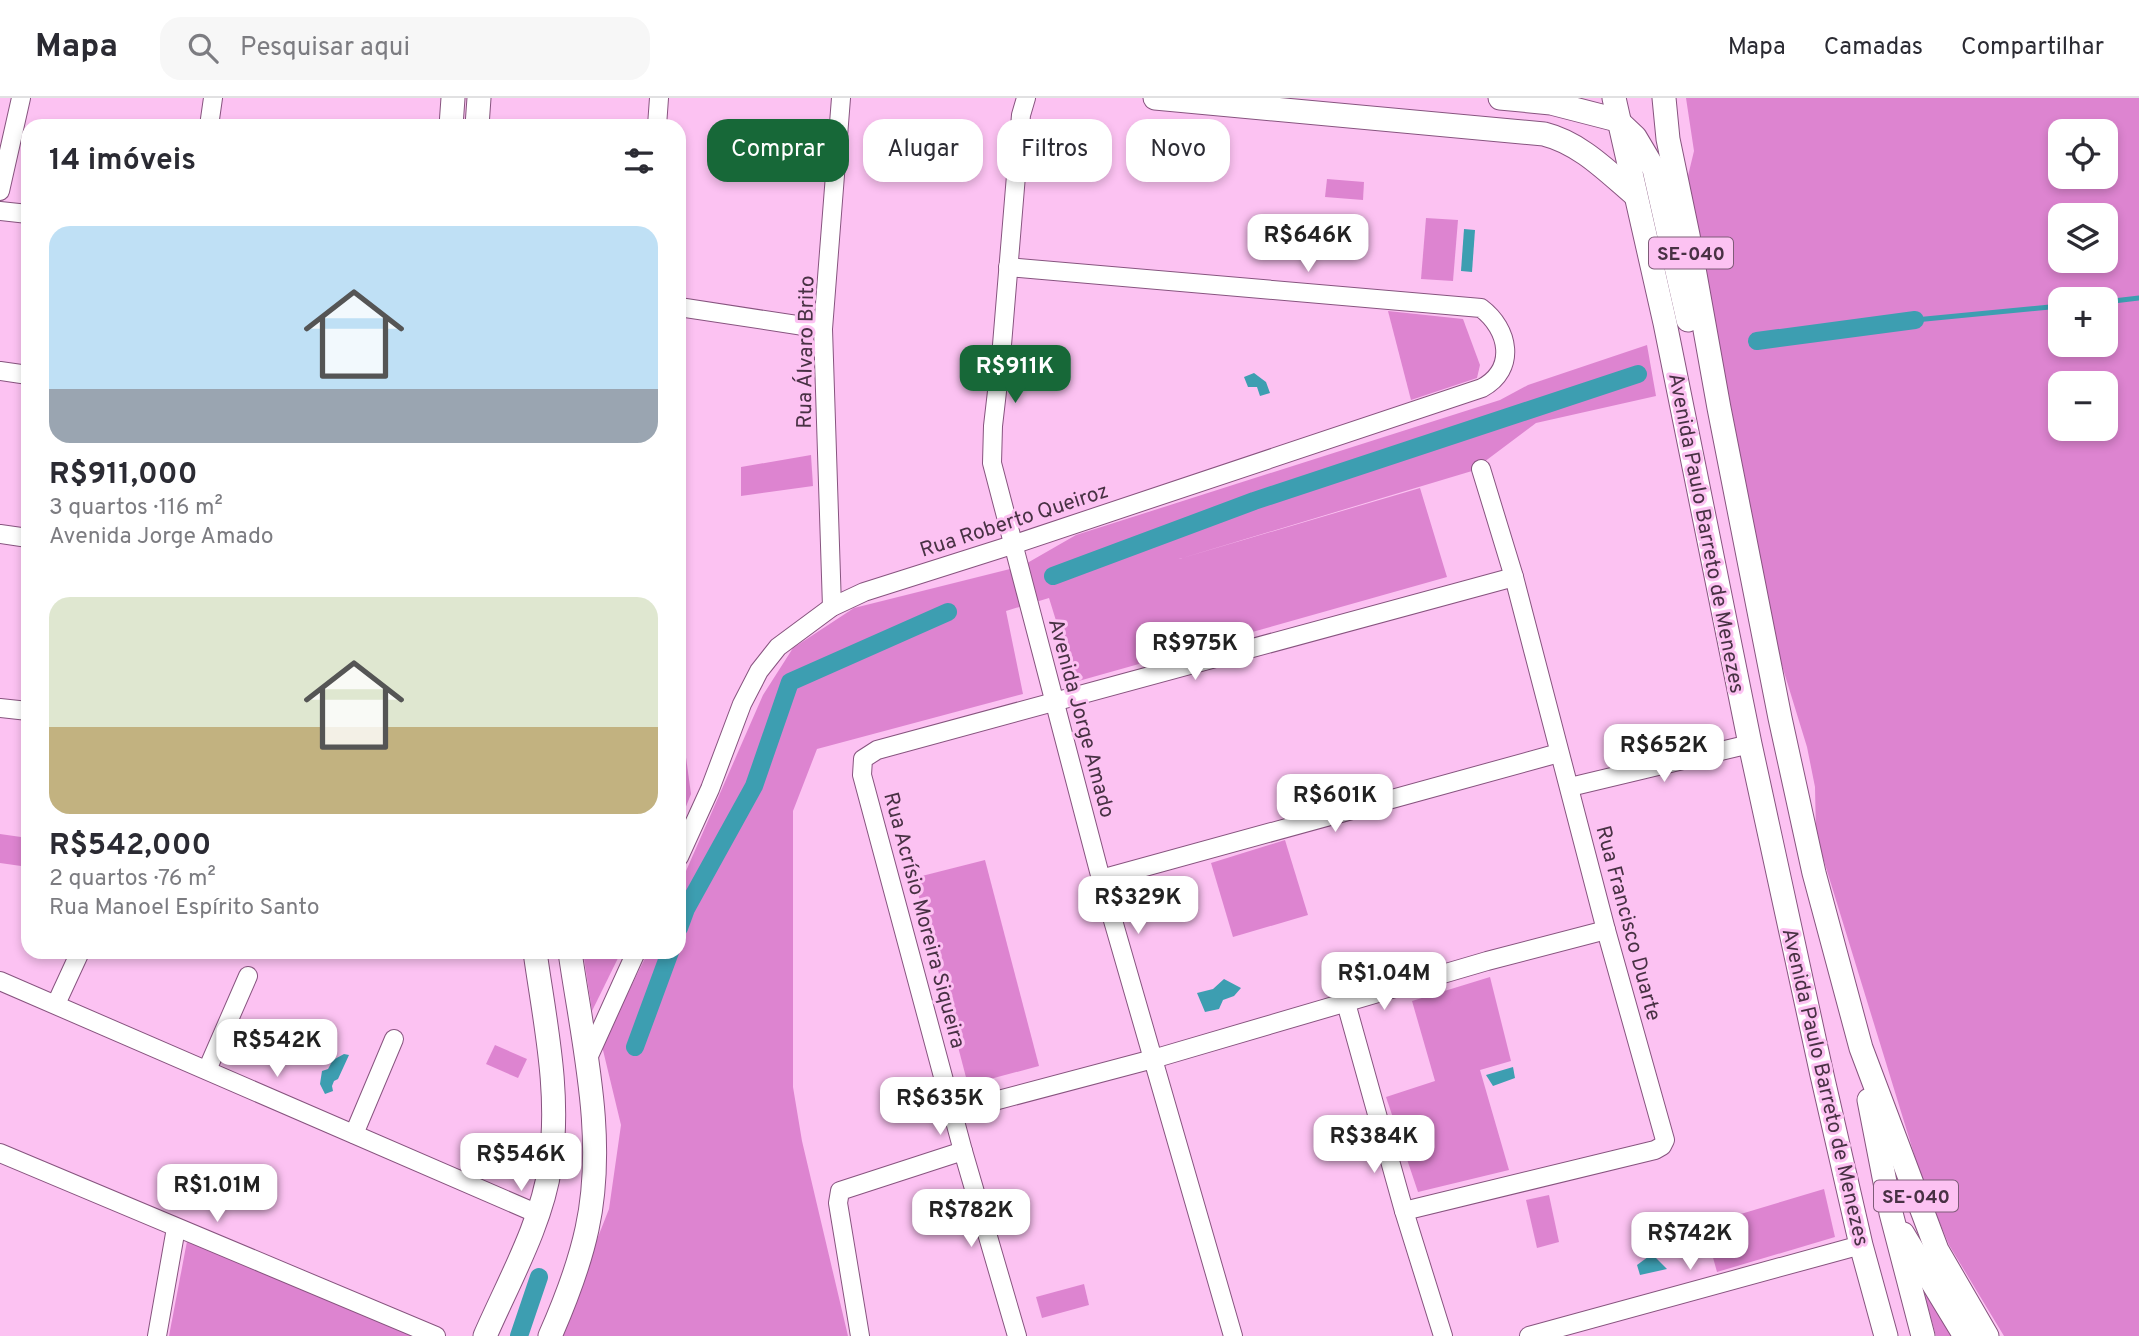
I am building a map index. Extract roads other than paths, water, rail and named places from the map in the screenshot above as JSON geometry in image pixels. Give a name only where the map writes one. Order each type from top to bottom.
[{"type":"main road","points":[[452,119],[453,98]]},
{"type":"main road","points":[[478,119],[479,98]]},
{"type":"main road","points":[[1155,98],[1544,134],[1569,143],[1590,156],[1634,194]]},
{"type":"main road","points":[[1500,98],[1555,100],[1616,109],[1654,169],[1693,344],[1700,369],[1719,408]]},
{"type":"main road","name":"Avenida Paulo Barreto de Menezes","points":[[1664,98],[1668,139],[1719,408],[1780,718],[1814,873],[1861,1048],[1937,1250],[1987,1336]]},
{"type":"main road","name":"Avenida Paulo Barreto de Menezes","points":[[1616,109],[1665,323],[1750,744],[1861,1245],[1886,1336]]},
{"type":"main road","points":[[485,1336],[538,1214],[550,1168],[555,1093],[536,959]]},
{"type":"main road","points":[[550,1336],[567,1296],[587,1228],[595,1152],[588,1058],[571,959]]},
{"type":"main road","name":"Avenida Paulo Barreto de Menezes","points":[[1861,1048],[1891,1213],[1923,1336]]},
{"type":"main road","points":[[1891,1213],[1965,1336]]},
{"type":"street","points":[[0,191],[21,98]]},
{"type":"street","points":[[210,119],[213,98]]},
{"type":"street","points":[[658,119],[659,98]]},
{"type":"street","name":"Rua Álvaro Brito","points":[[832,607],[823,329],[841,98]]},
{"type":"street","name":"Avenida Jorge Amado","points":[[1026,98],[1021,115],[992,463],[1101,879],[1233,1336]]},
{"type":"street","points":[[0,211],[21,213]]},
{"type":"street","name":"Rua Roberto Queiroz","points":[[686,842],[710,789],[742,704],[759,671],[778,648],[832,607],[864,592],[1469,392],[1494,380],[1503,367],[1506,355],[1505,339],[1491,316],[1481,308],[1008,267]]},
{"type":"street","points":[[686,308],[823,329]]},
{"type":"street","points":[[0,371],[21,374]]},
{"type":"street","name":"Rua Francisco Duarte","points":[[1404,1210],[1662,1146],[1665,1135],[1606,930],[1514,577],[1481,469]]},
{"type":"street","points":[[0,534],[21,537]]},
{"type":"street","points":[[1055,701],[1514,577]]},
{"type":"street","name":"Rua Acrísio Moreira Siqueira","points":[[1017,1336],[963,1151],[862,775],[863,759],[877,750],[1055,701]]},
{"type":"street","points":[[0,708],[21,710]]},
{"type":"street","points":[[1570,787],[1750,744]]},
{"type":"street","points":[[1101,879],[1559,753]]},
{"type":"street","points":[[953,1112],[1153,1059],[1487,961],[1606,930]]},
{"type":"street","points":[[56,1004],[77,959]]},
{"type":"street","points":[[588,1058],[633,959]]},
{"type":"street","points":[[207,1070],[247,976]]},
{"type":"street","points":[[0,981],[538,1214]]},
{"type":"street","points":[[1346,1003],[1404,1210],[1444,1336]]},
{"type":"street","points":[[354,1134],[394,1039]]},
{"type":"street","points":[[860,1336],[838,1203],[840,1191],[963,1151]]},
{"type":"street","points":[[0,1153],[425,1334]]},
{"type":"street","points":[[158,1336],[176,1227]]},
{"type":"street","points":[[1529,1336],[1861,1245]]},
{"type":"waterway","points":[[2118,300],[2139,298]]},
{"type":"waterway","points":[[1915,320],[2048,307]]},
{"type":"waterway","points":[[1757,341],[1915,320]]},
{"type":"waterway","points":[[1053,576],[1254,501],[1638,374]]},
{"type":"waterway","points":[[686,909],[754,786],[790,682],[948,612]]},
{"type":"waterway","points":[[635,1047],[667,959]]},
{"type":"waterway","points":[[519,1336],[539,1277]]}]
